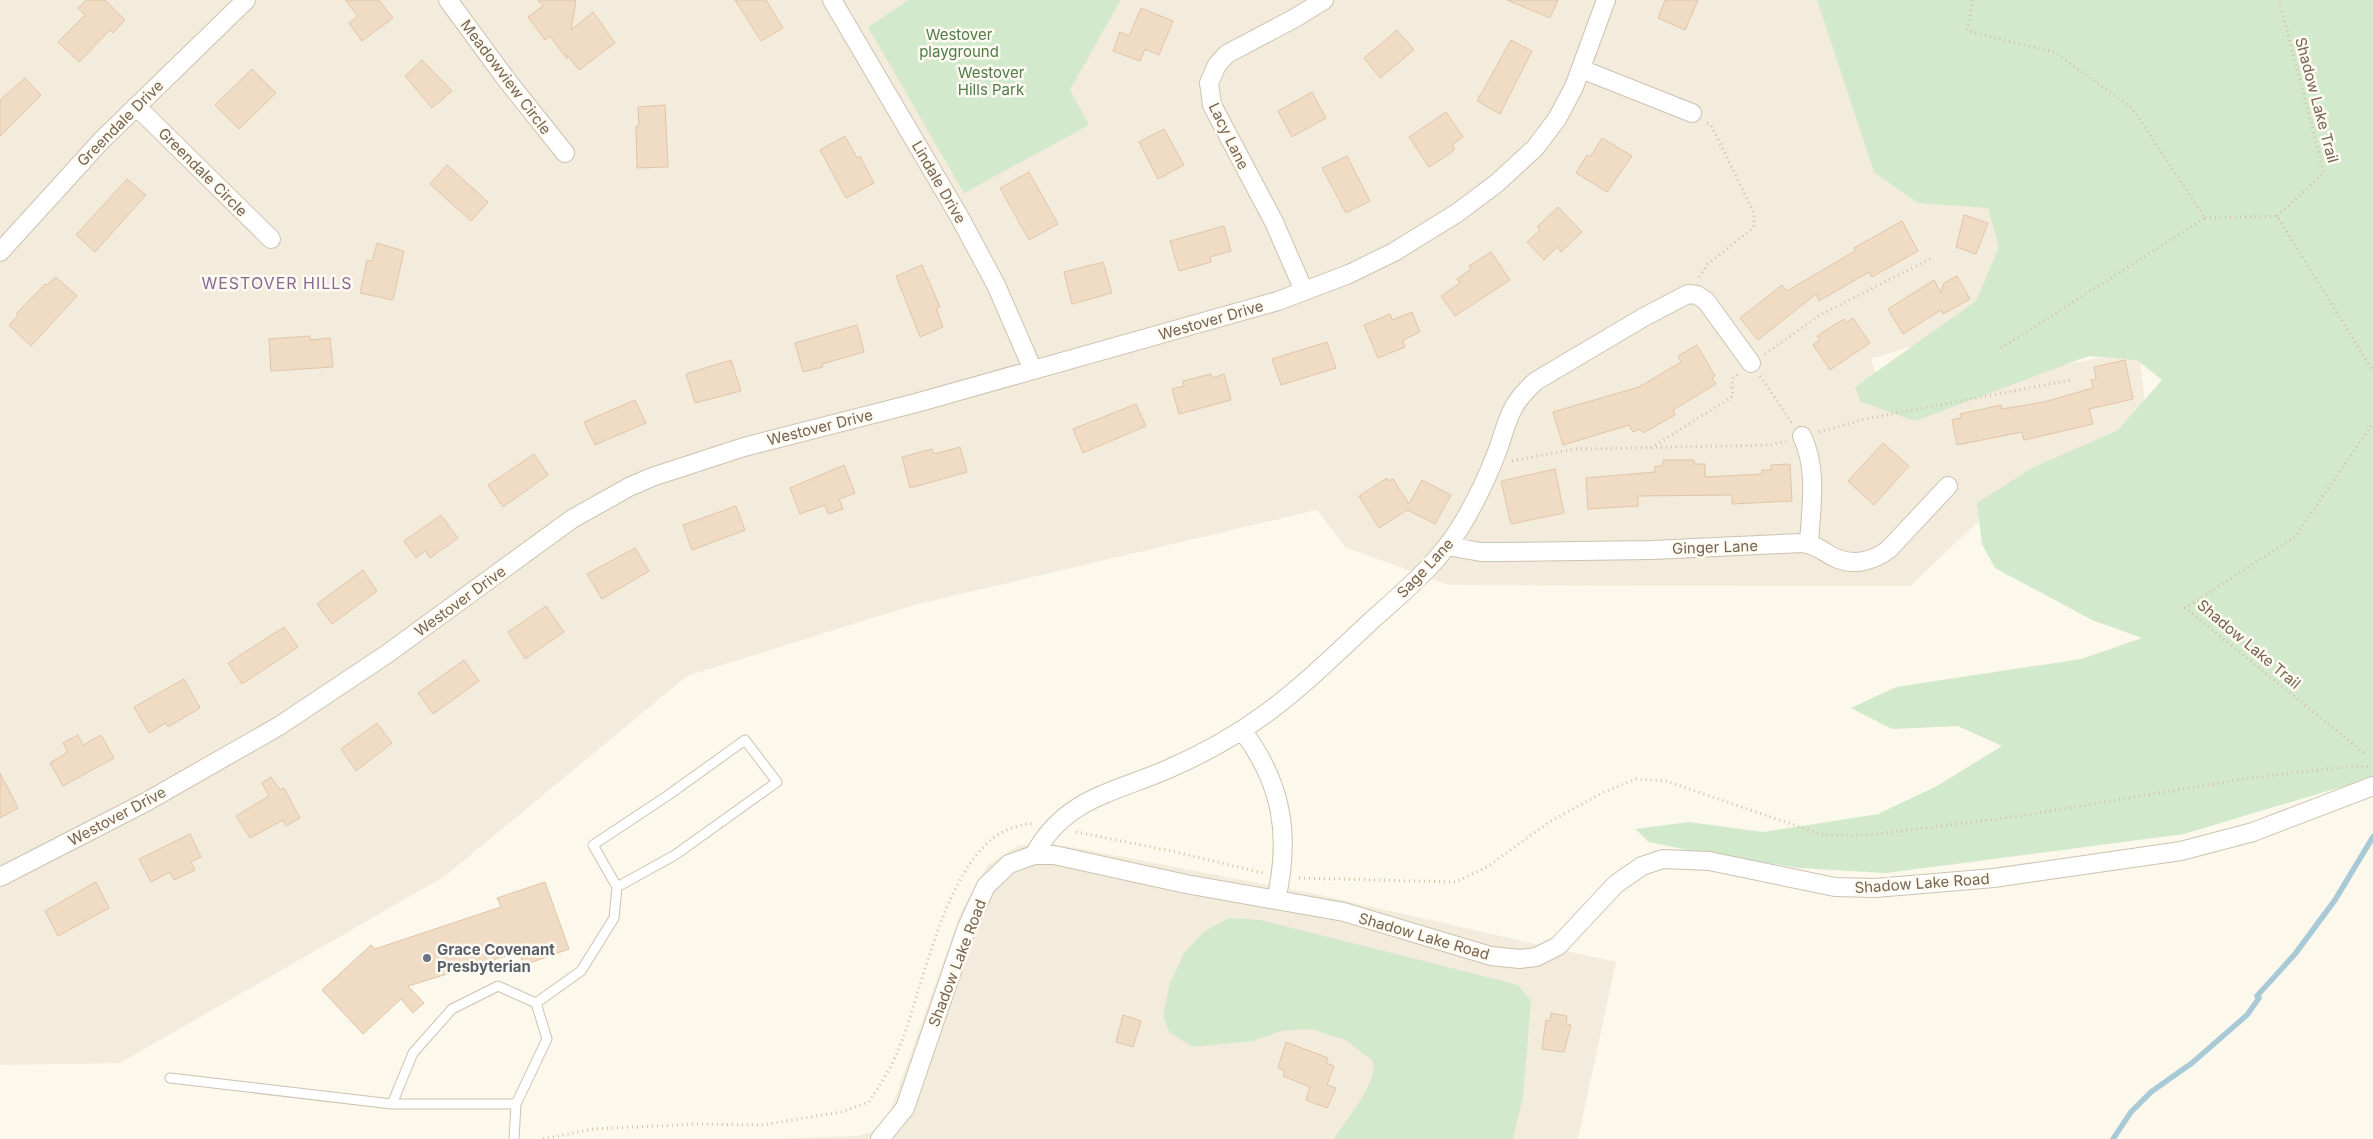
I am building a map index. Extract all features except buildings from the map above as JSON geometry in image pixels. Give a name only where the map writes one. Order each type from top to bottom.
[{"type":"street","name":"Greendale Drive","points":[[0,252],[71,173],[136,106],[246,0]]},
{"type":"street","name":"Meadowview Circle","points":[[448,0],[506,79],[565,153]]},
{"type":"street","name":"Lindale Drive","points":[[832,0],[964,224],[1000,293],[1033,370]]},
{"type":"street","name":"Lacy Lane","points":[[1304,292],[1274,222],[1212,105],[1209,83],[1217,64],[1227,54],[1295,18],[1324,0]]},
{"type":"street","name":"Westover Drive","points":[[0,877],[146,802],[279,726],[387,654],[572,519],[615,494],[652,478],[744,447],[916,403],[1199,324],[1304,292],[1349,274],[1394,252],[1457,213],[1497,183],[1526,158],[1549,131],[1564,106],[1581,69],[1606,0]]},
{"type":"street","points":[[1581,69],[1692,113]]},
{"type":"street","name":"Greendale Circle","points":[[136,106],[271,238]]},
{"type":"street","points":[[1688,294],[1697,295],[1706,301],[1751,364]]},
{"type":"street","name":"Sage Lane","points":[[1034,855],[1052,828],[1082,803],[1099,794],[1168,770],[1242,730],[1268,712],[1331,658],[1427,569],[1447,546],[1474,503],[1492,464],[1512,407],[1522,394],[1536,381],[1644,317],[1688,294]]},
{"type":"street","points":[[1802,436],[1810,452],[1812,490],[1809,544],[1837,559],[1850,562],[1869,560],[1880,556],[1890,549],[1948,486]]},
{"type":"street","name":"Ginger Lane","points":[[1447,546],[1481,552],[1498,552],[1652,550],[1809,544]]},
{"type":"street","points":[[1242,730],[1264,763],[1278,800],[1284,842],[1281,877],[1276,900]]},
{"type":"street","name":"Shadow Lake Road","points":[[883,1139],[905,1108],[968,927],[986,886],[1009,864],[1034,855],[1054,855],[1186,884],[1344,912],[1490,956],[1520,959],[1536,956],[1558,946],[1616,884],[1642,866],[1663,859],[1709,861],[1835,887],[1874,888],[1994,878],[2181,851],[2253,832],[2373,786]]},
{"type":"lane","points":[[536,1003],[581,971],[614,918],[617,887],[593,845],[668,796],[746,740],[777,782],[675,855],[617,887]]},
{"type":"lane","points":[[392,1104],[413,1053],[452,1009],[498,986],[536,1003],[547,1039],[516,1104],[514,1139]]},
{"type":"lane","points":[[170,1078],[392,1104],[516,1104]]},
{"type":"path","points":[[1973,0],[1967,31],[2054,52],[2132,108],[2205,218]]},
{"type":"path","name":"Shadow Lake Trail","points":[[2276,216],[2324,173],[2279,0]]},
{"type":"path","points":[[1688,294],[1708,264],[1754,227],[1754,213],[1711,125],[1692,113]]},
{"type":"path","points":[[2001,348],[2205,218],[2276,216],[2373,371]]},
{"type":"path","points":[[1651,448],[1733,396],[1732,379],[1820,315],[1932,258]]},
{"type":"path","points":[[1751,364],[1802,436]]},
{"type":"path","points":[[1492,464],[1574,449],[1772,445],[1865,419],[2071,380]]},
{"type":"path","name":"Shadow Lake Trail","points":[[2364,753],[2185,608],[2295,537],[2373,423]]},
{"type":"path","points":[[543,1139],[593,1129],[697,1124],[762,1125],[841,1112],[869,1102],[897,1053],[943,919],[959,880],[984,847],[1002,831],[1028,823],[1167,850],[1281,877],[1456,882],[1487,867],[1549,822],[1604,792],[1636,779],[1666,781],[1823,835],[1869,835],[2020,816],[2249,778],[2355,766],[2373,768]]},
{"type":"shaded area","points":[[0,0],[908,0],[868,27],[1070,90],[1121,0],[1932,0],[2011,246],[1993,321],[1871,359],[1884,398],[2139,351],[2151,458],[2019,483],[1910,586],[1449,585],[1345,547],[1317,510],[914,605],[687,676],[445,876],[120,1063],[0,1065]]},
{"type":"shaded area","points":[[1019,845],[1066,846],[1315,894],[1616,962],[1578,1139],[770,1139],[857,1136],[872,1132],[889,1115],[961,912],[988,865]]},
{"type":"green space","name":"Westover Hills Park","points":[[908,0],[1121,0],[1070,90],[1089,125],[964,193],[868,27]]},
{"type":"green space","points":[[1817,0],[2373,0],[2373,780],[2331,790],[2184,834],[1886,873],[1799,868],[1702,853],[1649,842],[1635,829],[1689,822],[1763,832],[1878,814],[1937,786],[2002,746],[1958,726],[1892,729],[1851,708],[1896,687],[2081,659],[2142,638],[2092,620],[1995,568],[1982,544],[1977,503],[2032,468],[2118,430],[2162,380],[2137,360],[2089,356],[1915,421],[1861,402],[1855,387],[1976,301],[1999,247],[1988,208],[1918,203],[1874,172]]},
{"type":"green space","points":[[1229,918],[1261,920],[1518,985],[1531,1001],[1523,1097],[1513,1139],[1334,1139],[1366,1091],[1373,1070],[1373,1061],[1346,1040],[1311,1029],[1281,1031],[1253,1041],[1193,1047],[1169,1032],[1163,1015],[1170,983],[1184,953],[1205,931]]},
{"type":"waterway","points":[[2113,1139],[2131,1112],[2151,1092],[2192,1063],[2247,1015],[2259,998],[2257,996],[2295,954],[2335,900],[2373,837]]},
{"type":"place","name":"Grace Covenant Presbyterian","points":[[427,958]]},
{"type":"district","name":"WESTOVER HILLS","points":[[277,283]]},
{"type":"park label","name":"Westover playground","points":[[959,42]]}]
